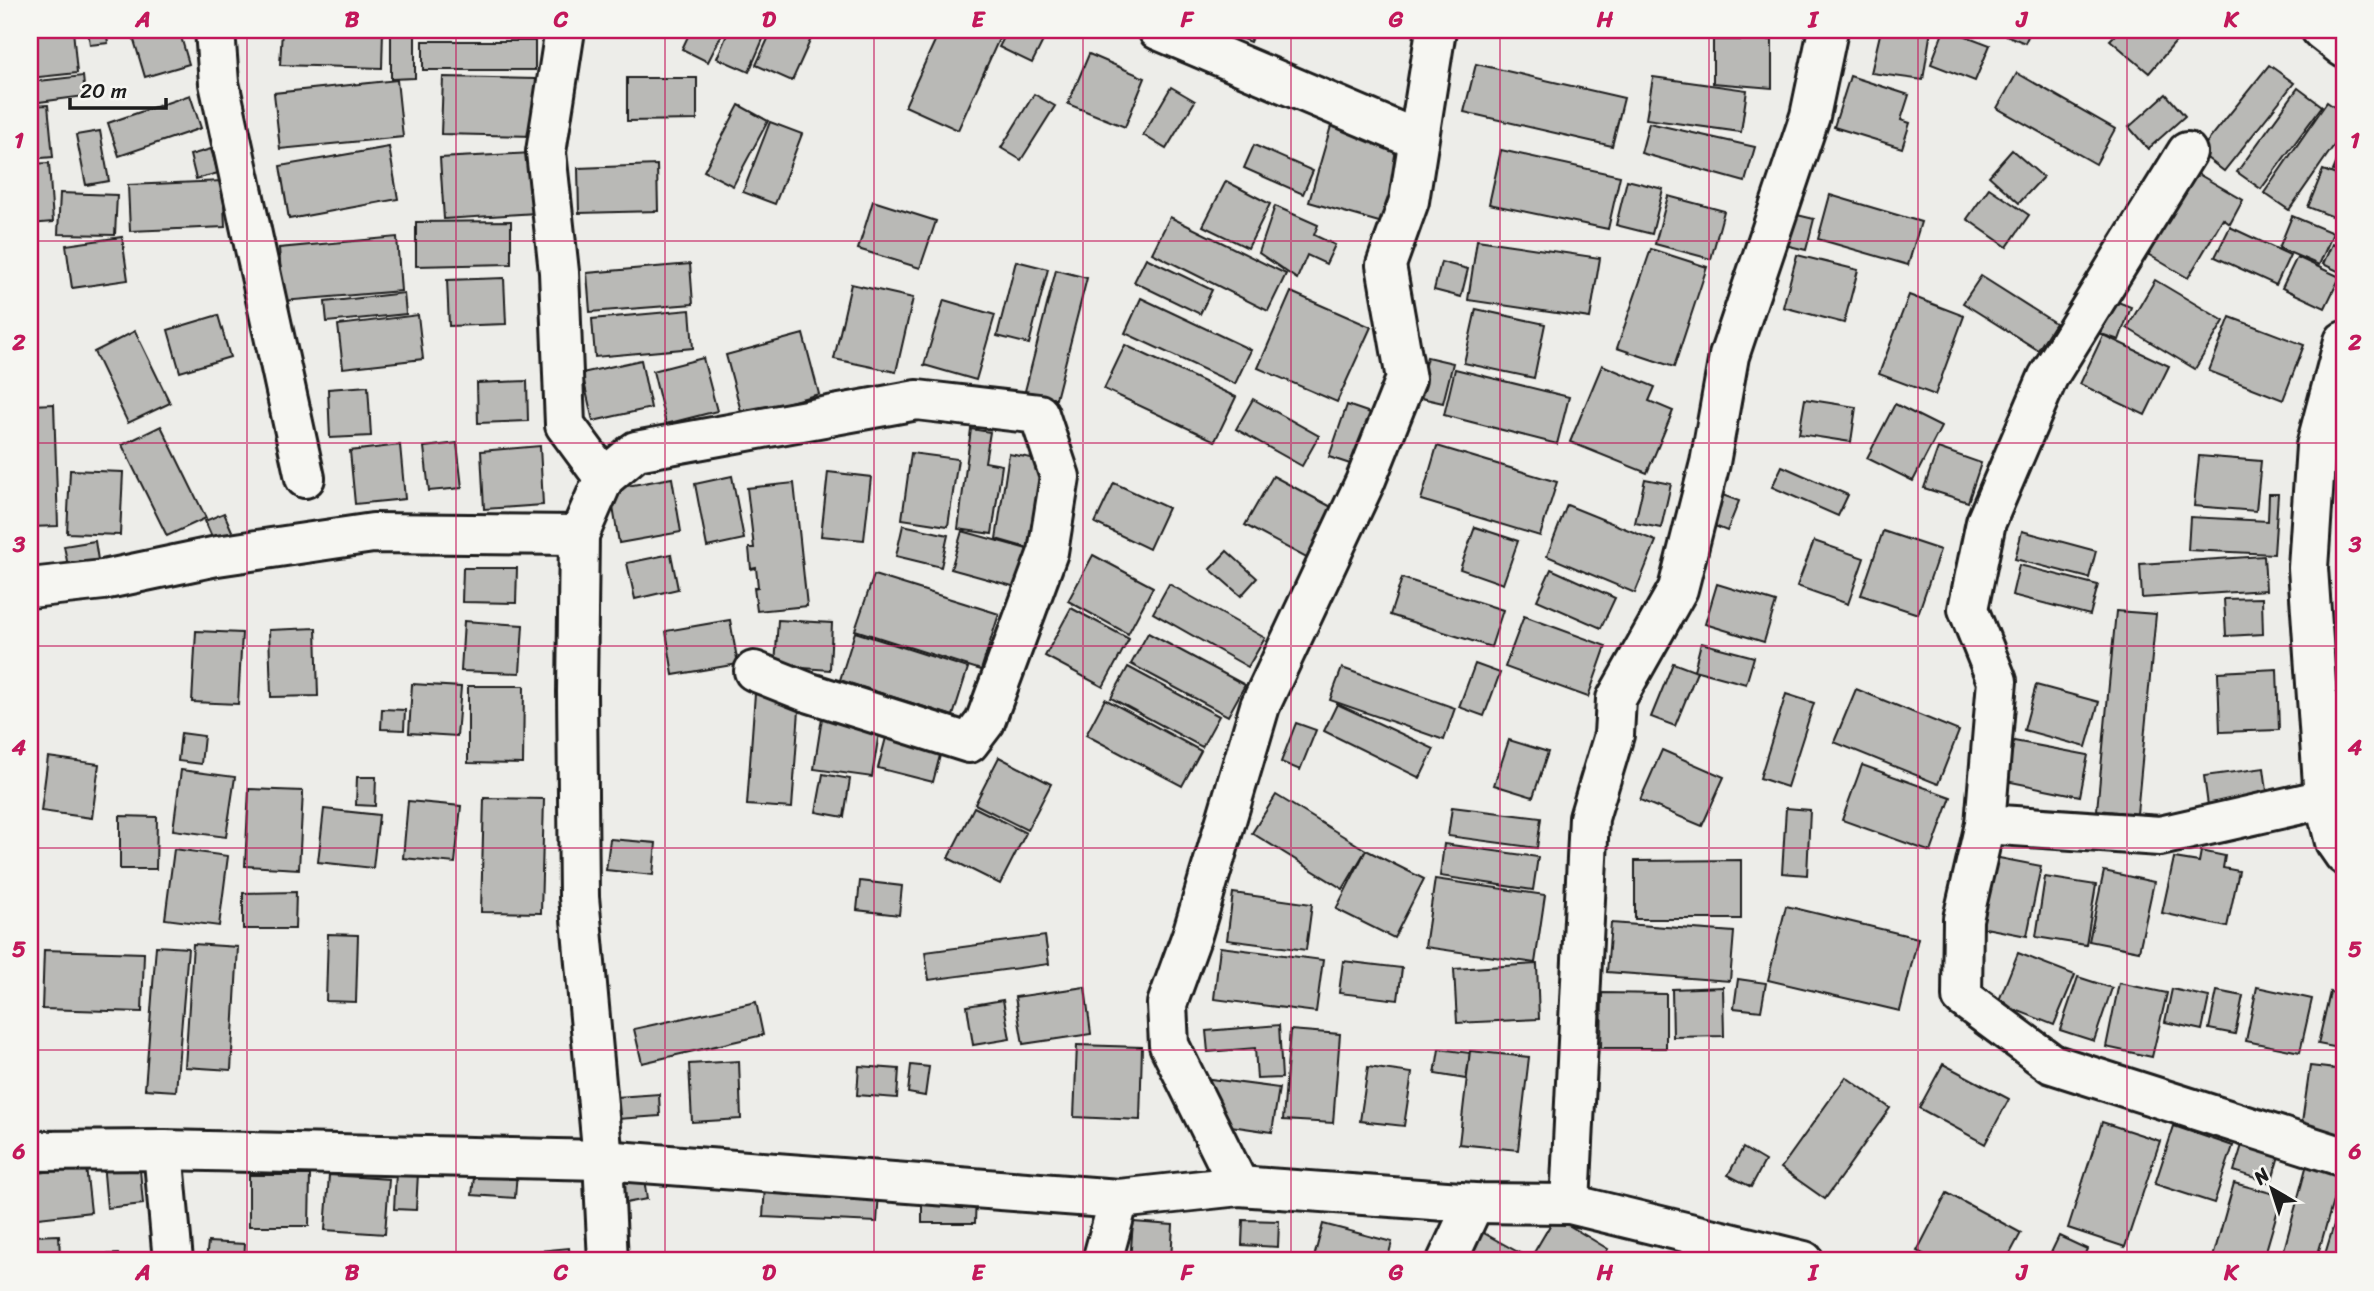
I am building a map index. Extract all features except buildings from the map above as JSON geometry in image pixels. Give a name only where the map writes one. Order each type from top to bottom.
[{"type":"street","points":[[215,30],[219,83],[305,478]]},
{"type":"street","points":[[565,30],[546,152],[559,272],[565,425],[604,478]]},
{"type":"street","points":[[1158,30],[1419,140]]},
{"type":"street","points":[[1239,1186],[1169,1045],[1167,1004],[1192,934],[1260,706],[1365,482],[1406,379],[1386,265],[1409,201],[1436,30]]},
{"type":"street","points":[[1570,1204],[1589,818],[1614,735],[1616,699],[1678,589],[1710,463],[1728,356],[1810,116],[1828,30]]},
{"type":"street","points":[[2321,30],[2344,48]]},
{"type":"street","points":[[2187,152],[2048,377],[1986,522],[1968,609],[1997,681],[1985,824],[1963,919],[1962,997],[2052,1064],[2344,1157]]},
{"type":"street","points":[[2344,341],[2316,446],[2308,568],[2334,797],[2335,842],[2344,855]]},
{"type":"street","points":[[608,1261],[603,1160],[579,897],[577,692],[579,536],[604,478],[636,451],[917,400],[1039,414],[1060,477],[1048,552],[985,722],[969,743],[807,692],[754,671]]},
{"type":"street","points":[[30,588],[103,580],[217,556],[373,533],[579,536]]},
{"type":"street","points":[[1985,824],[2160,836],[2334,797]]},
{"type":"street","points":[[30,1151],[163,1150],[603,1160],[1119,1199],[1239,1186],[1474,1203],[1570,1204],[1804,1261]]},
{"type":"street","points":[[163,1150],[173,1261]]},
{"type":"street","points":[[1102,1261],[1119,1199]]},
{"type":"street","points":[[1447,1261],[1474,1203]]}]
